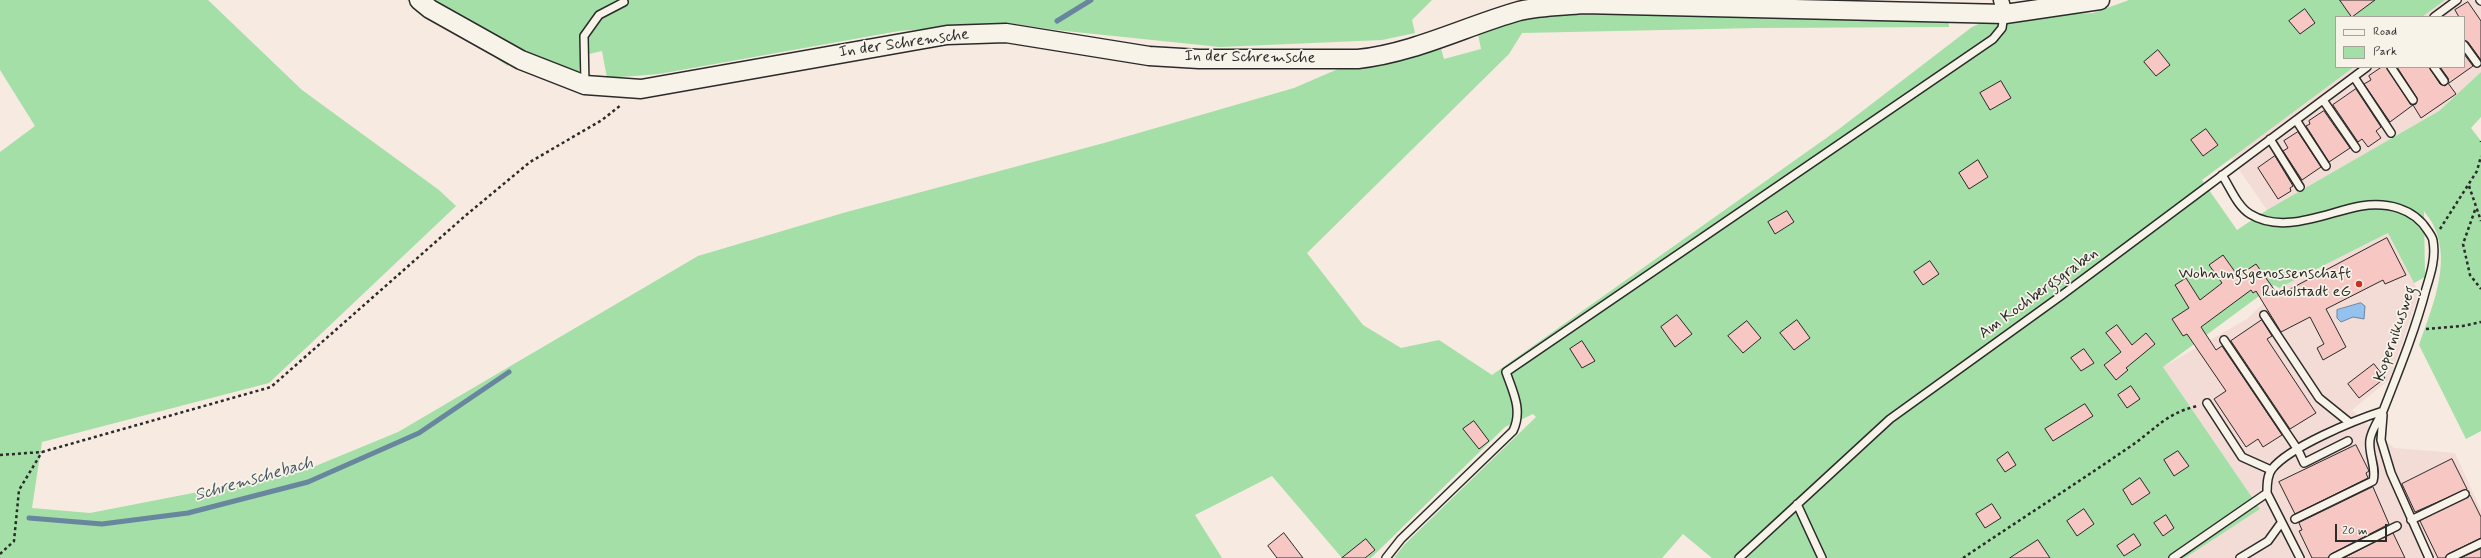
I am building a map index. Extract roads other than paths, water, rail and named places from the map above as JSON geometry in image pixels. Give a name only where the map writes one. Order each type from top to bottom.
[{"type":"street","name":"In der Schremsche","points":[[419,0],[430,10],[521,60],[585,85],[641,89],[947,35],[1006,33],[1149,56],[1199,59],[1358,59],[1381,55],[1521,11],[1583,4],[2003,7],[2100,0]]},
{"type":"lane","points":[[2443,14],[2457,0]]},
{"type":"lane","points":[[585,85],[584,36],[599,15],[624,2]]},
{"type":"lane","points":[[1386,558],[1401,539],[1513,431],[1518,420],[1518,407],[1506,372],[1993,39],[2002,28],[2003,7]]},
{"type":"lane","points":[[2465,46],[2477,63]]},
{"type":"lane","name":"Am Kochbergsgraben","points":[[1739,558],[1890,418],[2062,295],[2366,68]]},
{"type":"lane","points":[[2392,68],[2413,100]]},
{"type":"lane","points":[[2435,68],[2444,81]]},
{"type":"lane","points":[[2354,77],[2391,133]]},
{"type":"lane","points":[[2324,100],[2356,148]]},
{"type":"lane","points":[[2296,120],[2326,166]]},
{"type":"lane","points":[[2270,139],[2300,187]]},
{"type":"lane","name":"Kopernikusweg","points":[[2222,175],[2238,201],[2249,214],[2263,220],[2285,223],[2378,205],[2397,207],[2411,213],[2423,224],[2434,240],[2434,262],[2416,329],[2383,411]]},
{"type":"lane","points":[[2264,315],[2319,398],[2350,423]]},
{"type":"lane","points":[[2224,340],[2298,450],[2304,463],[2348,441]]},
{"type":"lane","points":[[2207,403],[2242,457],[2271,470]]},
{"type":"lane","points":[[2300,558],[2267,493],[2271,470],[2285,456],[2350,423],[2383,411]]},
{"type":"lane","points":[[2295,519],[2372,481],[2375,472],[2370,438],[2383,411]]},
{"type":"lane","points":[[2383,411],[2381,440],[2391,473],[2429,558]]},
{"type":"lane","points":[[2173,558],[2267,493]]},
{"type":"lane","points":[[2411,520],[2465,494]]},
{"type":"lane","points":[[1797,504],[1822,558]]},
{"type":"lane","points":[[2240,558],[2268,541],[2281,523]]},
{"type":"lane","points":[[2333,558],[2397,526]]},
{"type":"lane","points":[[2450,558],[2481,543]]},
{"type":"water","points":[[2361,303],[2365,306],[2364,319],[2353,317],[2341,322],[2337,318],[2337,310]]},
{"type":"waterway","name":"Schremschebach","points":[[1057,21],[1091,0]]},
{"type":"waterway","name":"Schremschebach","points":[[29,518],[102,524],[188,513],[308,482],[419,433],[509,372]]},
{"type":"place","name":"Wohnungsgenossenschaft Rudolstadt eG","points":[[2359,284]]}]
